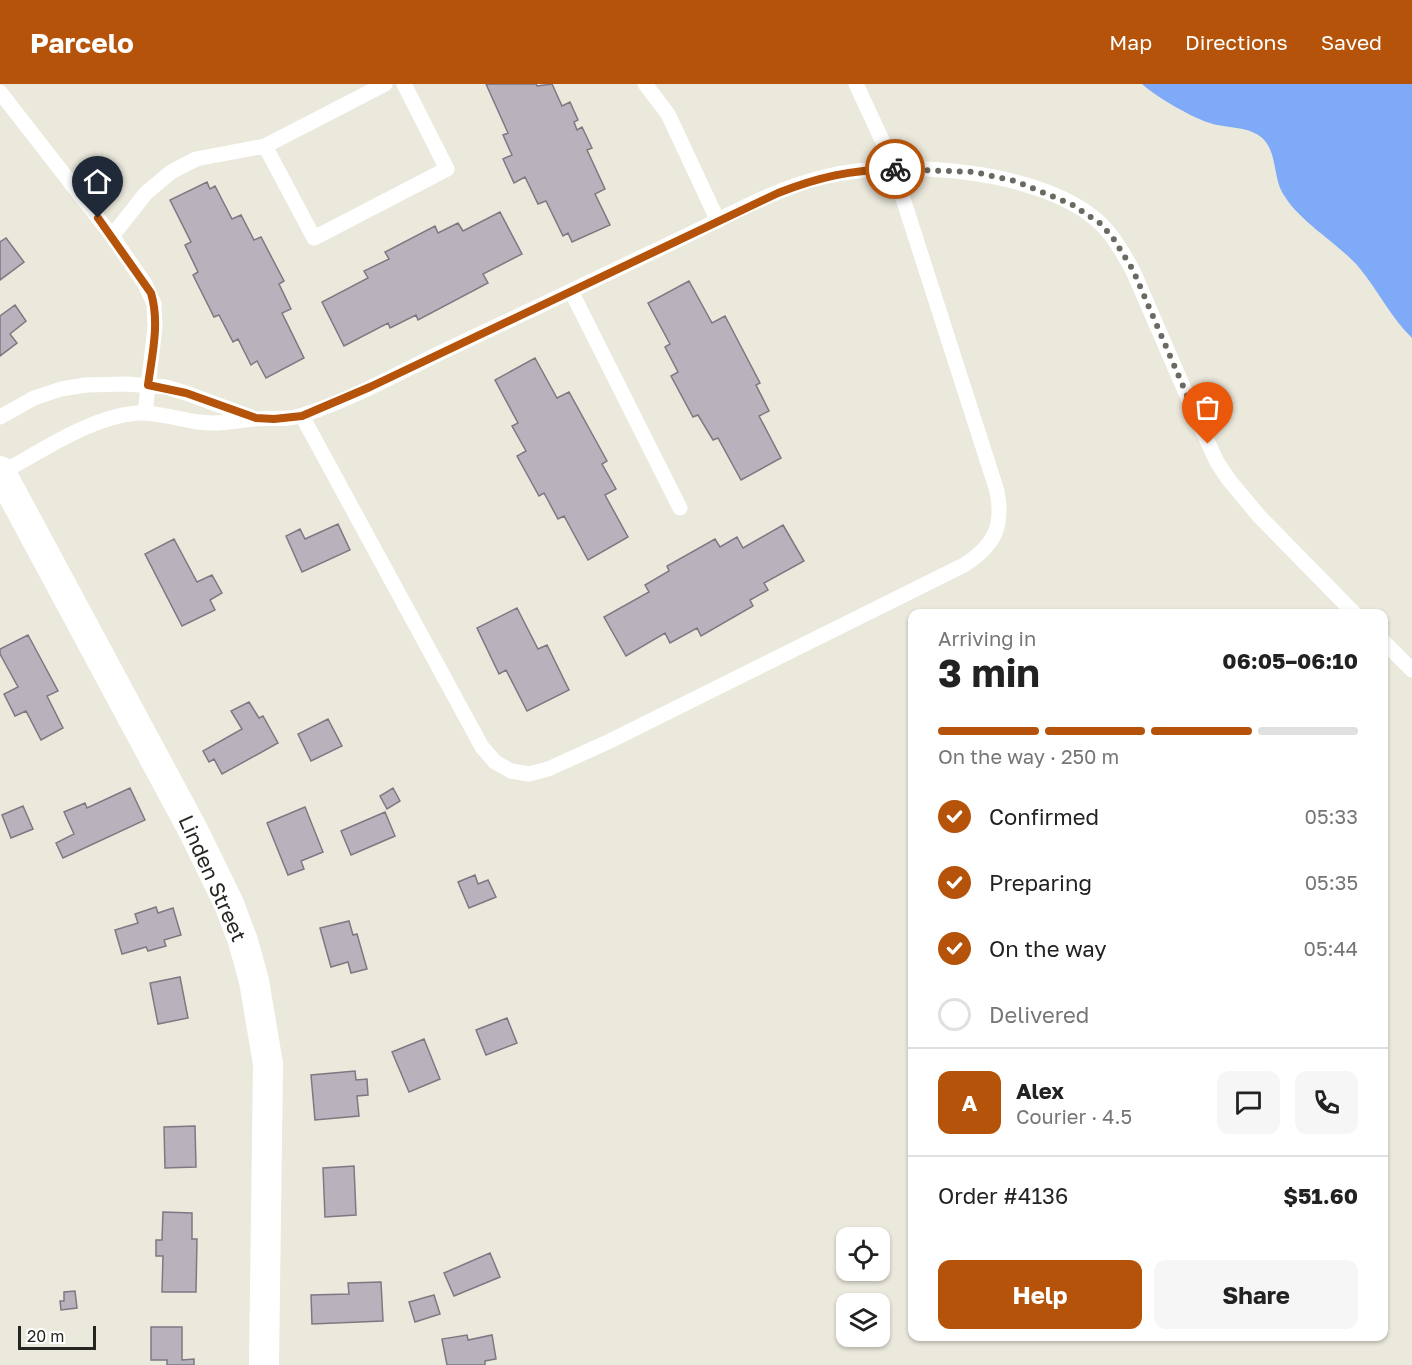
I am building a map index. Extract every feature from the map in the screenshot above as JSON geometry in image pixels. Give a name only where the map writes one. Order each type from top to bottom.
[{"type":"street","name":"Linden Street","points":[[1,472],[194,832],[229,904],[243,941],[254,981],[268,1064],[264,1365]]},
{"type":"lane","points":[[112,236],[146,194],[171,172],[196,159],[265,146],[385,84]]},
{"type":"lane","points":[[265,146],[314,238],[447,169],[404,84]]},
{"type":"lane","points":[[645,84],[668,114],[718,221]]},
{"type":"lane","points":[[302,416],[482,747],[495,762],[520,774],[538,772],[558,765],[948,574],[974,559],[990,543],[996,533],[1000,513],[997,491],[893,169],[878,128],[856,84]]},
{"type":"lane","points":[[0,92],[112,236],[146,284],[154,304],[155,327],[145,413]]},
{"type":"lane","points":[[1,472],[86,427],[116,417],[145,413],[214,423],[302,416],[370,387],[778,193],[826,176],[893,169],[974,172],[1015,181],[1071,204],[1101,224],[1113,238],[1133,270],[1217,462],[1259,516],[1350,609]]},
{"type":"lane","points":[[571,291],[680,508]]},
{"type":"lane","points":[[0,417],[34,398],[61,389],[86,385],[148,385],[186,393],[256,418]]},
{"type":"lane","points":[[1388,646],[1412,669]]},
{"type":"water","points":[[1142,84],[1412,84],[1412,338],[1357,265],[1307,222],[1289,203],[1279,185],[1270,149],[1261,137],[1251,131],[1213,124],[1186,113]]},
{"type":"building","points":[[486,84],[536,84],[537,86],[552,84],[562,106],[570,102],[578,120],[574,122],[577,130],[582,127],[592,148],[587,150],[605,189],[595,194],[610,225],[572,242],[568,233],[563,236],[546,201],[538,204],[525,177],[514,183],[503,159],[512,155],[503,135],[508,133]]},
{"type":"building","points":[[207,182],[210,189],[215,186],[232,219],[241,215],[254,240],[261,237],[284,281],[279,284],[291,309],[282,313],[304,358],[266,378],[257,361],[251,365],[238,339],[233,342],[219,315],[214,317],[193,275],[198,272],[185,245],[191,242],[170,200]]},
{"type":"building","points":[[500,212],[522,254],[483,274],[488,283],[418,320],[416,315],[390,328],[388,323],[344,346],[322,302],[368,278],[364,271],[389,259],[385,252],[435,226],[438,233],[458,223],[463,231]]},
{"type":"building","points":[[6,238],[24,262],[0,280],[0,242]]},
{"type":"building","points":[[689,281],[712,323],[725,316],[760,383],[756,385],[769,411],[759,416],[781,458],[741,480],[718,438],[713,440],[698,415],[693,417],[671,376],[678,372],[665,347],[670,344],[648,303]]},
{"type":"building","points":[[15,305],[26,321],[10,334],[17,343],[0,356],[0,316]]},
{"type":"building","points":[[535,358],[557,398],[569,392],[607,461],[602,464],[616,489],[605,495],[628,537],[588,560],[564,516],[558,519],[544,493],[539,496],[517,456],[526,451],[512,426],[518,423],[495,380]]},
{"type":"building","points":[[338,524],[350,550],[302,572],[286,536],[300,529],[305,539]]},
{"type":"building","points":[[783,525],[804,561],[764,583],[768,590],[750,600],[753,606],[701,636],[697,628],[670,643],[665,633],[626,656],[604,617],[649,592],[645,585],[669,571],[667,566],[715,539],[720,547],[737,537],[743,548]]},
{"type":"building","points":[[174,539],[197,582],[212,575],[222,593],[210,600],[215,610],[182,626],[145,554]]},
{"type":"building","points":[[517,608],[538,649],[547,645],[569,690],[527,711],[506,670],[499,674],[477,628]]},
{"type":"building","points":[[28,635],[58,691],[47,696],[63,728],[41,740],[26,711],[15,716],[4,694],[18,687],[0,654],[0,649]]},
{"type":"building","points":[[249,702],[259,718],[263,716],[278,743],[222,774],[214,759],[209,762],[203,751],[242,729],[231,711]]},
{"type":"building","points":[[328,719],[342,746],[311,761],[298,734]]},
{"type":"building","points":[[130,788],[145,820],[63,858],[56,843],[74,834],[64,812],[85,803],[87,808]]},
{"type":"building","points":[[393,788],[400,801],[387,809],[380,796]]},
{"type":"building","points":[[23,806],[33,829],[11,838],[2,815]]},
{"type":"building","points":[[305,807],[323,852],[301,861],[304,869],[288,875],[267,823]]},
{"type":"building","points":[[385,812],[395,836],[351,855],[341,831]]},
{"type":"building","points":[[475,875],[478,884],[488,880],[496,897],[469,908],[458,882]]},
{"type":"building","points":[[156,907],[158,913],[173,908],[181,935],[164,940],[166,946],[148,951],[146,947],[122,954],[115,930],[138,923],[135,914]]},
{"type":"building","points":[[349,921],[353,935],[357,934],[367,969],[351,973],[348,962],[331,967],[320,928]]},
{"type":"building","points":[[180,977],[188,1018],[158,1024],[150,983]]},
{"type":"building","points":[[507,1018],[517,1043],[486,1055],[476,1030]]},
{"type":"building","points":[[424,1039],[440,1079],[409,1092],[392,1052]]},
{"type":"building","points":[[355,1071],[356,1080],[367,1079],[368,1095],[357,1096],[359,1116],[315,1120],[311,1075]]},
{"type":"building","points":[[195,1126],[196,1167],[165,1168],[164,1127]]},
{"type":"building","points":[[354,1166],[356,1215],[325,1217],[323,1168]]},
{"type":"building","points":[[163,1212],[192,1213],[192,1239],[197,1239],[196,1292],[162,1292],[163,1256],[156,1256],[156,1240],[162,1240]]},
{"type":"building","points":[[490,1253],[500,1277],[454,1296],[444,1273]]},
{"type":"building","points":[[381,1282],[383,1321],[312,1324],[311,1295],[349,1294],[348,1283]]},
{"type":"building","points":[[75,1291],[77,1308],[61,1310],[60,1301],[64,1301],[64,1292]]},
{"type":"building","points":[[434,1295],[440,1314],[415,1322],[409,1302]]},
{"type":"building","points":[[151,1327],[182,1327],[182,1360],[194,1359],[194,1365],[167,1365],[167,1360],[151,1360]]},
{"type":"building","points":[[467,1335],[468,1340],[492,1335],[496,1359],[485,1361],[485,1365],[447,1365],[442,1339]]},
{"type":"way so far","points":[[895,169],[955,170],[1015,181],[1071,204],[1101,224],[1113,238],[1133,270],[1208,444]]},
{"type":"route","points":[[98,218],[151,293],[156,315],[148,385],[186,393],[256,418],[274,419],[302,416],[370,387],[778,193],[826,176],[895,169]]}]
